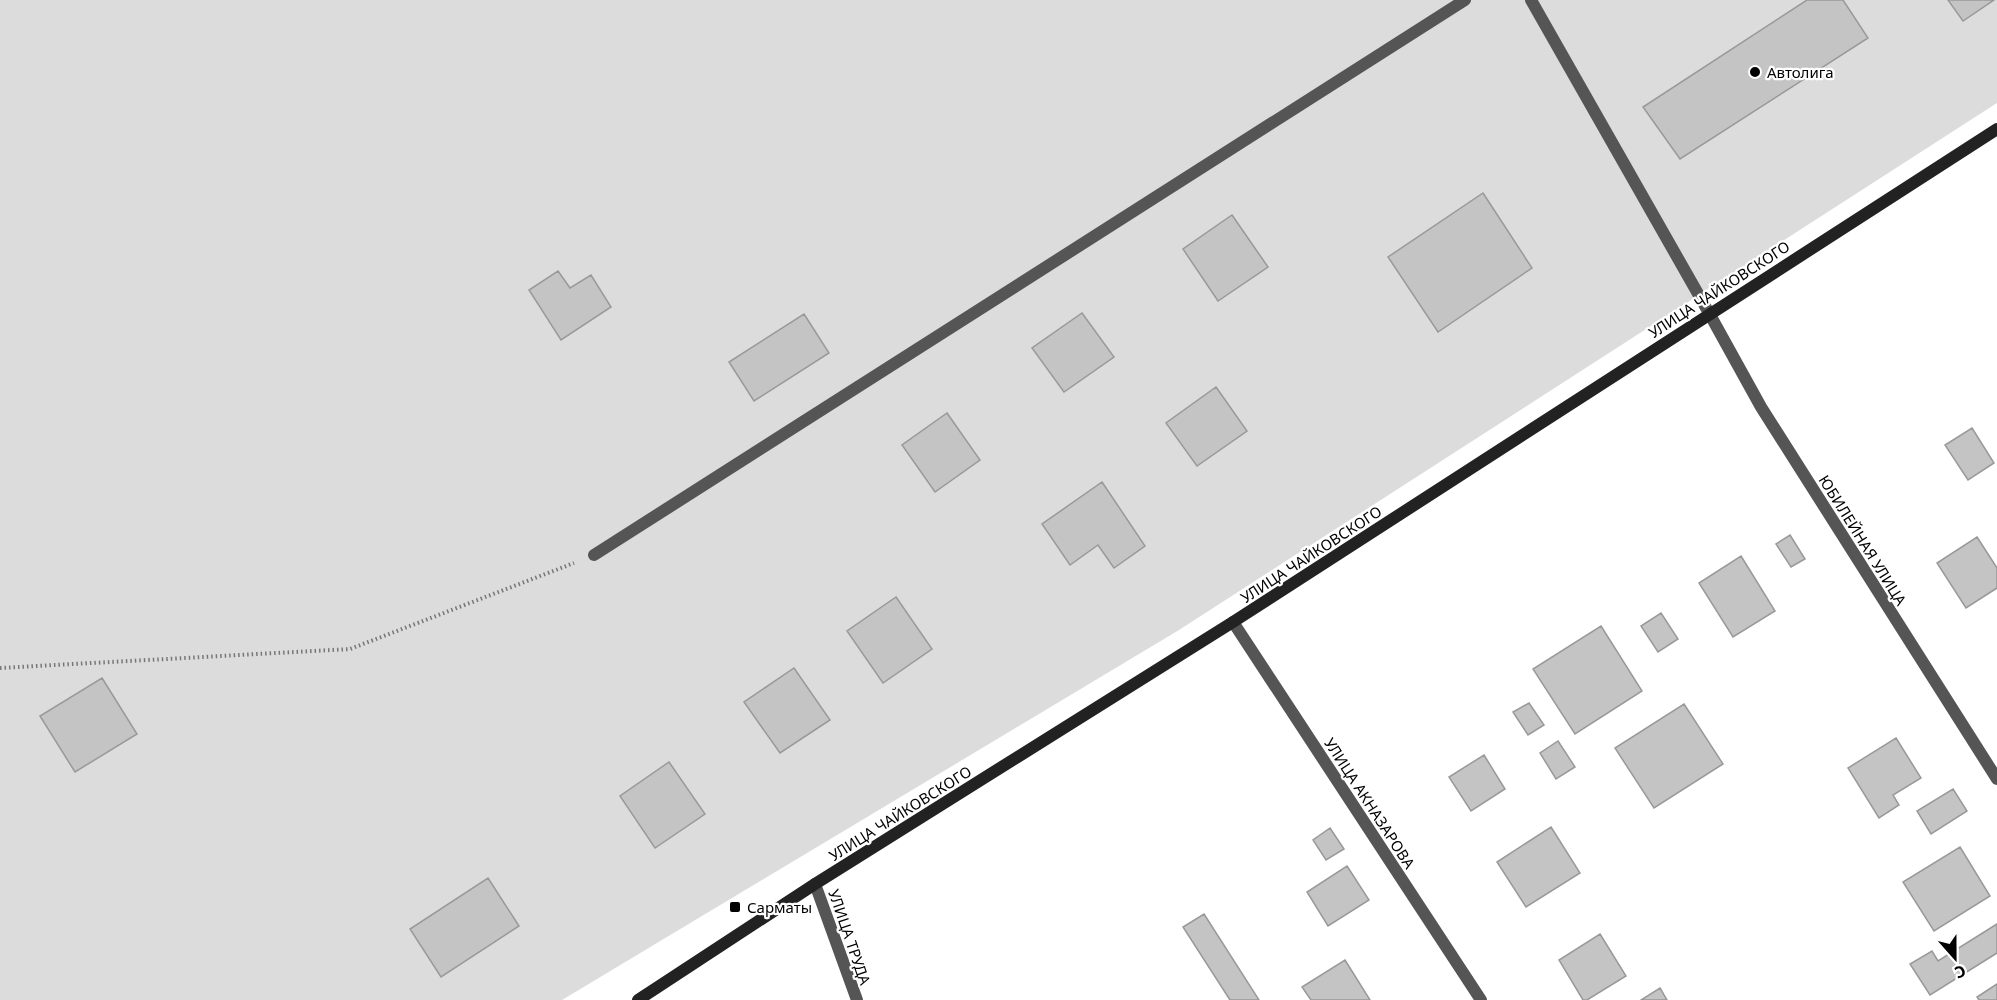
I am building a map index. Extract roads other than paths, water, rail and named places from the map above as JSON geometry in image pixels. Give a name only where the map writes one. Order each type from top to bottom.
[{"type":"street","points":[[594,555],[1465,0]]},
{"type":"street","name":"ЮБИЛЕЙНАЯ УЛИЦА","points":[[1531,0],[1761,407],[1997,779]]},
{"type":"street","name":"УЛИЦА ЧАЙКОВСКОГО","points":[[639,1000],[815,884],[1233,622],[1997,129]]},
{"type":"street","name":"УЛИЦА АКНАЗАРОВА","points":[[1233,622],[1481,1000]]},
{"type":"street","name":"УЛИЦА ТРУДА","points":[[815,884],[857,1000]]},
{"type":"place","name":"Автолига","points":[[1755,72]]},
{"type":"place","name":"Сарматы","points":[[735,907]]}]
